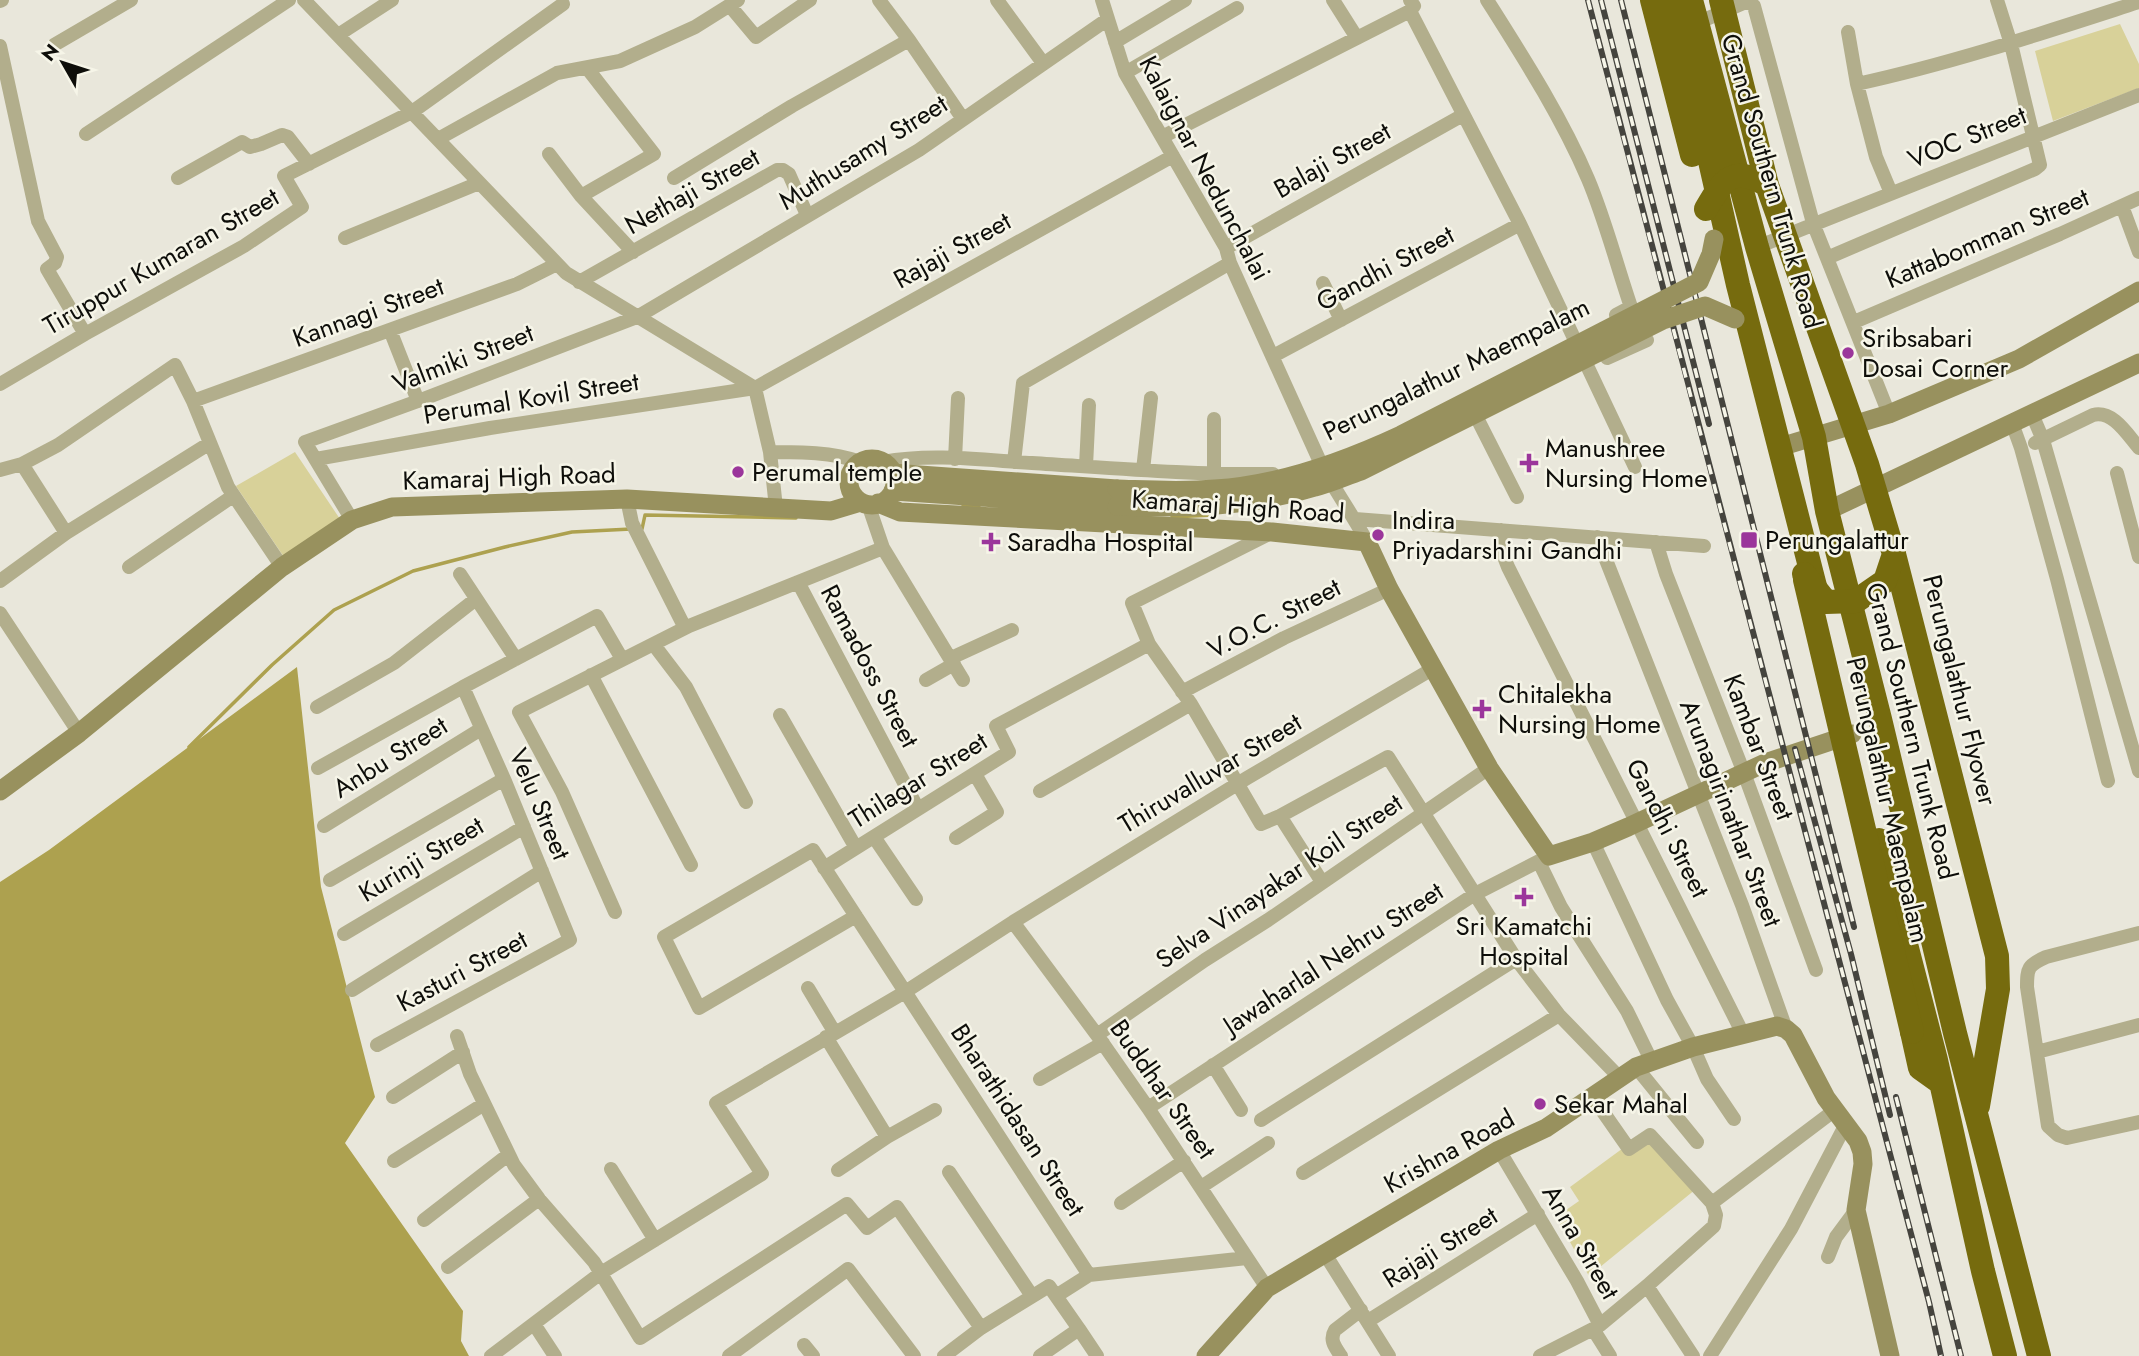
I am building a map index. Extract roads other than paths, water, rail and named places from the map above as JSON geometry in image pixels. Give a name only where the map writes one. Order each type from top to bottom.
[{"type":"highway","name":"Perungalathur Maempalam","points":[[1652,0],[1804,574],[1920,1068],[1941,1083]]},
{"type":"highway","name":"Grand Southern Trunk Road","points":[[1669,0],[1693,86],[1738,285],[1941,1083],[2004,1356]]},
{"type":"highway","name":"Perungalathur Flyover","points":[[1721,0],[1767,185],[1867,464],[1894,554],[1997,956],[1998,989],[1976,1114]]},
{"type":"highway","name":"Grand Southern Trunk Road","points":[[1694,12],[1756,247],[1814,438],[1827,510],[1976,1114],[2039,1356]]},
{"type":"highway","points":[[1706,209],[1719,185],[1731,177],[1751,176],[1767,185]]},
{"type":"highway","points":[[1804,574],[1826,601],[1856,601],[1885,580],[1894,554]]},
{"type":"street","points":[[54,45],[131,0]]},
{"type":"street","points":[[86,134],[289,0]]},
{"type":"street","points":[[304,0],[566,273],[755,388],[770,452],[790,509]]},
{"type":"street","points":[[338,35],[392,0]]},
{"type":"street","points":[[438,139],[557,73],[620,61],[695,27],[734,3],[757,37],[810,0]]},
{"type":"street","points":[[879,0],[963,119]]},
{"type":"street","points":[[998,0],[1043,63]]},
{"type":"street","name":"Kalaignar Nedunchalai","points":[[1102,0],[1125,74],[1228,256],[1321,464],[1367,542]]},
{"type":"street","points":[[1115,42],[1185,0]]},
{"type":"street","points":[[1333,0],[1357,38]]},
{"type":"street","points":[[964,680],[883,548],[879,489],[872,459],[861,462],[853,469],[849,484],[851,491],[879,489],[902,458],[1214,474],[1274,474],[1356,453],[1443,411],[1631,307],[1589,180],[1566,131],[1487,0]]},
{"type":"street","points":[[1827,258],[2035,169],[2040,162],[2011,44],[1997,0]]},
{"type":"street","points":[[1694,12],[1748,1],[1754,6],[1813,223],[1889,414]]},
{"type":"street","points":[[1857,84],[1908,73],[2011,44],[2139,2]]},
{"type":"street","name":"Tiruppur Kumaran Street","points":[[1,384],[244,246],[302,206],[284,176],[412,112],[563,4]]},
{"type":"street","points":[[1162,137],[1357,38],[1410,6],[1462,115],[1520,223],[1635,467]]},
{"type":"street","points":[[1125,74],[1237,8]]},
{"type":"street","name":"Muthusamy Street","points":[[637,317],[919,150],[1108,19]]},
{"type":"street","points":[[1848,32],[1857,84],[1876,157],[1891,193]]},
{"type":"street","points":[[674,178],[792,106],[909,40]]},
{"type":"street","points":[[0,46],[38,221],[57,257],[55,263],[47,269],[85,334]]},
{"type":"street","points":[[582,196],[654,154],[587,68]]},
{"type":"street","name":"VOC Street","points":[[1756,247],[2139,95]]},
{"type":"street","name":"Balaji Street","points":[[1014,462],[1023,383],[1462,115]]},
{"type":"street","points":[[178,178],[242,142],[250,147],[282,135],[288,137],[309,164]]},
{"type":"street","points":[[549,154],[582,196],[634,252]]},
{"type":"street","name":"Rajaji Street","points":[[755,388],[1173,156]]},
{"type":"street","name":"Nethaji Street","points":[[579,282],[777,170],[789,174],[807,215]]},
{"type":"street","points":[[345,238],[479,183]]},
{"type":"street","name":"Kattabomman Street","points":[[1854,322],[2139,198]]},
{"type":"street","points":[[2122,206],[2139,252]]},
{"type":"street","name":"Gandhi Street","points":[[1273,356],[1520,223]]},
{"type":"street","name":"Perungalathur Maempalam","points":[[1117,498],[1262,482],[1357,456],[1699,282],[1711,254],[1714,239]]},
{"type":"street","name":"Kannagi Street","points":[[193,401],[517,284],[557,264]]},
{"type":"street","points":[[1323,283],[1340,320]]},
{"type":"street","points":[[1780,447],[1889,414],[2019,359],[2139,291]]},
{"type":"street","name":"Perungalathur Maempalam","points":[[879,489],[1117,498],[1165,508],[1266,498],[1314,488],[1361,471],[1662,320],[1705,306],[1735,319]]},
{"type":"street","name":"Valmiki Street","points":[[316,459],[305,442],[637,317]]},
{"type":"street","points":[[390,330],[418,401]]},
{"type":"street","points":[[1335,490],[1413,455],[1588,366],[1647,340]]},
{"type":"street","points":[[1827,510],[2139,363]]},
{"type":"street","points":[[0,470],[22,464],[58,445],[175,365],[193,401],[228,487],[282,567]]},
{"type":"street","name":"Perumal Kovil Street","points":[[316,459],[490,428],[755,388]]},
{"type":"street","points":[[955,459],[958,398]]},
{"type":"street","points":[[1143,470],[1152,398]]},
{"type":"street","points":[[1086,466],[1089,405]]},
{"type":"street","points":[[2032,414],[2043,440],[2139,771]]},
{"type":"street","points":[[2021,448],[2093,415],[2102,414],[2110,417],[2139,447]]},
{"type":"street","points":[[1214,419],[1214,474]]},
{"type":"street","points":[[1479,422],[1517,497]]},
{"type":"street","points":[[2012,423],[2057,579],[2108,781]]},
{"type":"street","points":[[0,581],[66,533],[210,443]]},
{"type":"street","points":[[770,452],[815,452],[842,455],[861,462]]},
{"type":"street","points":[[316,459],[352,520]]},
{"type":"street","points":[[22,464],[66,533]]},
{"type":"street","points":[[2117,473],[2139,557]]},
{"type":"street","name":"Kamaraj High Road","points":[[0,791],[79,733],[282,567],[352,520],[392,507],[627,499],[831,511],[879,489],[900,512],[1272,532],[1367,542],[1389,589],[1489,768],[1544,859]]},
{"type":"street","points":[[129,567],[233,496]]},
{"type":"street","points":[[627,499],[635,529],[685,628]]},
{"type":"street","points":[[1355,519],[1704,546]]},
{"type":"street","name":"Gandhi Street","points":[[1501,530],[1500,546],[1508,567],[1743,1034]]},
{"type":"street","points":[[1272,532],[1132,603],[1149,644],[1187,698],[1261,824],[1388,757],[1516,959],[1559,1015],[1636,1068],[1697,1142]]},
{"type":"street","name":"Arunagirinathar Street","points":[[1597,537],[1742,905],[1786,1028]]},
{"type":"street","name":"Kambar Street","points":[[1656,542],[1665,574],[1744,773],[1816,970]]},
{"type":"street","points":[[615,912],[562,792],[519,712],[685,628],[883,548]]},
{"type":"street","points":[[460,574],[516,659]]},
{"type":"street","name":"Ramadoss Street","points":[[798,582],[918,809]]},
{"type":"street","name":"V.O.C. Street","points":[[1040,791],[1284,638],[1389,589]]},
{"type":"street","points":[[317,707],[394,663],[477,599]]},
{"type":"street","points":[[0,613],[79,733]]},
{"type":"street","points":[[318,768],[597,616],[622,659]]},
{"type":"street","points":[[926,680],[953,661],[1012,630]]},
{"type":"street","name":"Thilagar Street","points":[[824,868],[1009,752],[996,726],[1149,644]]},
{"type":"street","points":[[654,645],[686,687],[746,802]]},
{"type":"street","name":"Thiruvalluvar Street","points":[[654,1240],[762,1174],[716,1103],[905,992],[1237,784],[1434,668]]},
{"type":"street","points":[[591,676],[691,865]]},
{"type":"street","name":"Velu Street","points":[[463,687],[570,940]]},
{"type":"street","points":[[780,715],[856,848]]},
{"type":"street","name":"Anbu Street","points":[[324,827],[481,729]]},
{"type":"street","points":[[1636,1068],[1627,1011],[1561,906],[1544,859],[1593,842],[1765,763],[1852,734]]},
{"type":"street","name":"Selva Vinayakar Koil Street","points":[[1041,1080],[1205,960],[1268,920],[1489,768]]},
{"type":"street","points":[[956,838],[998,812],[975,774]]},
{"type":"street","points":[[330,880],[504,779]]},
{"type":"street","points":[[1280,816],[1322,882]]},
{"type":"street","name":"Kurinji Street","points":[[344,934],[524,827]]},
{"type":"street","points":[[874,837],[916,899]]},
{"type":"street","points":[[1593,842],[1707,1079],[1734,1119]]},
{"type":"street","points":[[824,868],[813,850],[664,937],[698,1008],[856,916]]},
{"type":"street","name":"Jawaharlal Nehru Street","points":[[1148,1108],[1475,894],[1544,859]]},
{"type":"street","name":"Bharathidasan Street","points":[[824,868],[1089,1275]]},
{"type":"street","points":[[352,990],[542,871]]},
{"type":"street","name":"Buddhar Street","points":[[1013,922],[1148,1108],[1267,1288]]},
{"type":"street","points":[[2139,933],[2046,957],[2034,962],[2027,971],[2027,987],[2048,1126],[2058,1135],[2067,1138],[2139,1122]]},
{"type":"street","name":"Kasturi Street","points":[[377,1045],[570,940]]},
{"type":"street","points":[[1261,1120],[1516,959]]},
{"type":"street","points":[[808,988],[830,1035],[887,1137]]},
{"type":"street","points":[[1303,1173],[1559,1015]]},
{"type":"street","points":[[2037,1052],[2139,1025]]},
{"type":"street","name":"Krishna Road","points":[[1206,1356],[1267,1288],[1499,1150],[1546,1128],[1636,1068],[1693,1046],[1777,1026],[1786,1028]]},
{"type":"street","points":[[1786,1028],[1793,1035],[1826,1098],[1858,1141],[1863,1164],[1856,1210],[1890,1356]]},
{"type":"street","points":[[457,1036],[484,1104],[514,1165],[539,1199],[594,1262],[640,1338],[847,1204],[866,1228],[897,1208],[981,1328]]},
{"type":"street","points":[[393,1097],[463,1052]]},
{"type":"street","points":[[1213,1065],[1241,1110]]},
{"type":"street","points":[[1540,1356],[1597,1327],[1714,1226],[1716,1215],[1712,1203],[1650,1135],[1629,1149],[1592,1096]]},
{"type":"street","points":[[394,1161],[484,1104]]},
{"type":"street","points":[[838,1170],[887,1137],[935,1110]]},
{"type":"street","points":[[1712,1203],[1841,1117]]},
{"type":"street","points":[[1710,1356],[1791,1229],[1841,1117]]},
{"type":"street","points":[[1201,1187],[1268,1143]]},
{"type":"street","name":"Anna Street","points":[[1499,1150],[1538,1214],[1610,1356]]},
{"type":"street","points":[[424,1220],[509,1155]]},
{"type":"street","points":[[1121,1203],[1184,1161]]},
{"type":"street","points":[[491,1356],[601,1273],[654,1240],[611,1169]]},
{"type":"street","points":[[949,1172],[1032,1296]]},
{"type":"street","points":[[447,1266],[539,1199]]},
{"type":"street","points":[[1828,1257],[1836,1237],[1856,1210]]},
{"type":"street","name":"Rajaji Street","points":[[1341,1356],[1333,1343],[1335,1329],[1364,1316],[1538,1214]]},
{"type":"street","points":[[1325,1254],[1389,1356]]},
{"type":"street","points":[[944,1356],[981,1328],[1032,1296],[1052,1291],[1089,1275],[1247,1258]]},
{"type":"street","points":[[729,1356],[848,1269],[914,1356]]},
{"type":"street","points":[[1647,1286],[1693,1356]]},
{"type":"street","points":[[1052,1291],[1097,1356]]},
{"type":"street","points":[[534,1324],[555,1356]]},
{"type":"street","points":[[1040,1356],[1079,1329]]},
{"type":"waterway","points":[[963,506],[979,506]]},
{"type":"waterway","points":[[639,529],[642,529],[645,515],[796,518]]},
{"type":"waterway","points":[[1172,517],[1213,515]]},
{"type":"waterway","points":[[189,747],[272,665],[334,610],[413,571],[572,532],[631,529]]},
{"type":"railway","points":[[1588,0],[1941,1356]]},
{"type":"railway","points":[[1601,0],[1709,424]]},
{"type":"railway","points":[[1621,0],[1854,927]]},
{"type":"railway","points":[[1795,749],[1851,954],[1890,1115]]},
{"type":"railway","points":[[1896,1097],[1961,1356]]},
{"type":"place","name":"Sribsabari Dosai Corner","points":[[1848,353]]},
{"type":"place","name":"Manushree Nursing Home","points":[[1529,463]]},
{"type":"place","name":"Perumal temple","points":[[738,472]]},
{"type":"place","name":"Indira Priyadarshini Gandhi","points":[[1378,535]]},
{"type":"place","name":"Perungalattur","points":[[1749,540]]},
{"type":"place","name":"Saradha Hospital","points":[[991,542]]},
{"type":"place","name":"Chitalekha Nursing Home","points":[[1482,709]]},
{"type":"place","name":"Sri Kamatchi Hospital","points":[[1524,897]]},
{"type":"place","name":"Sekar Mahal","points":[[1540,1104]]}]
